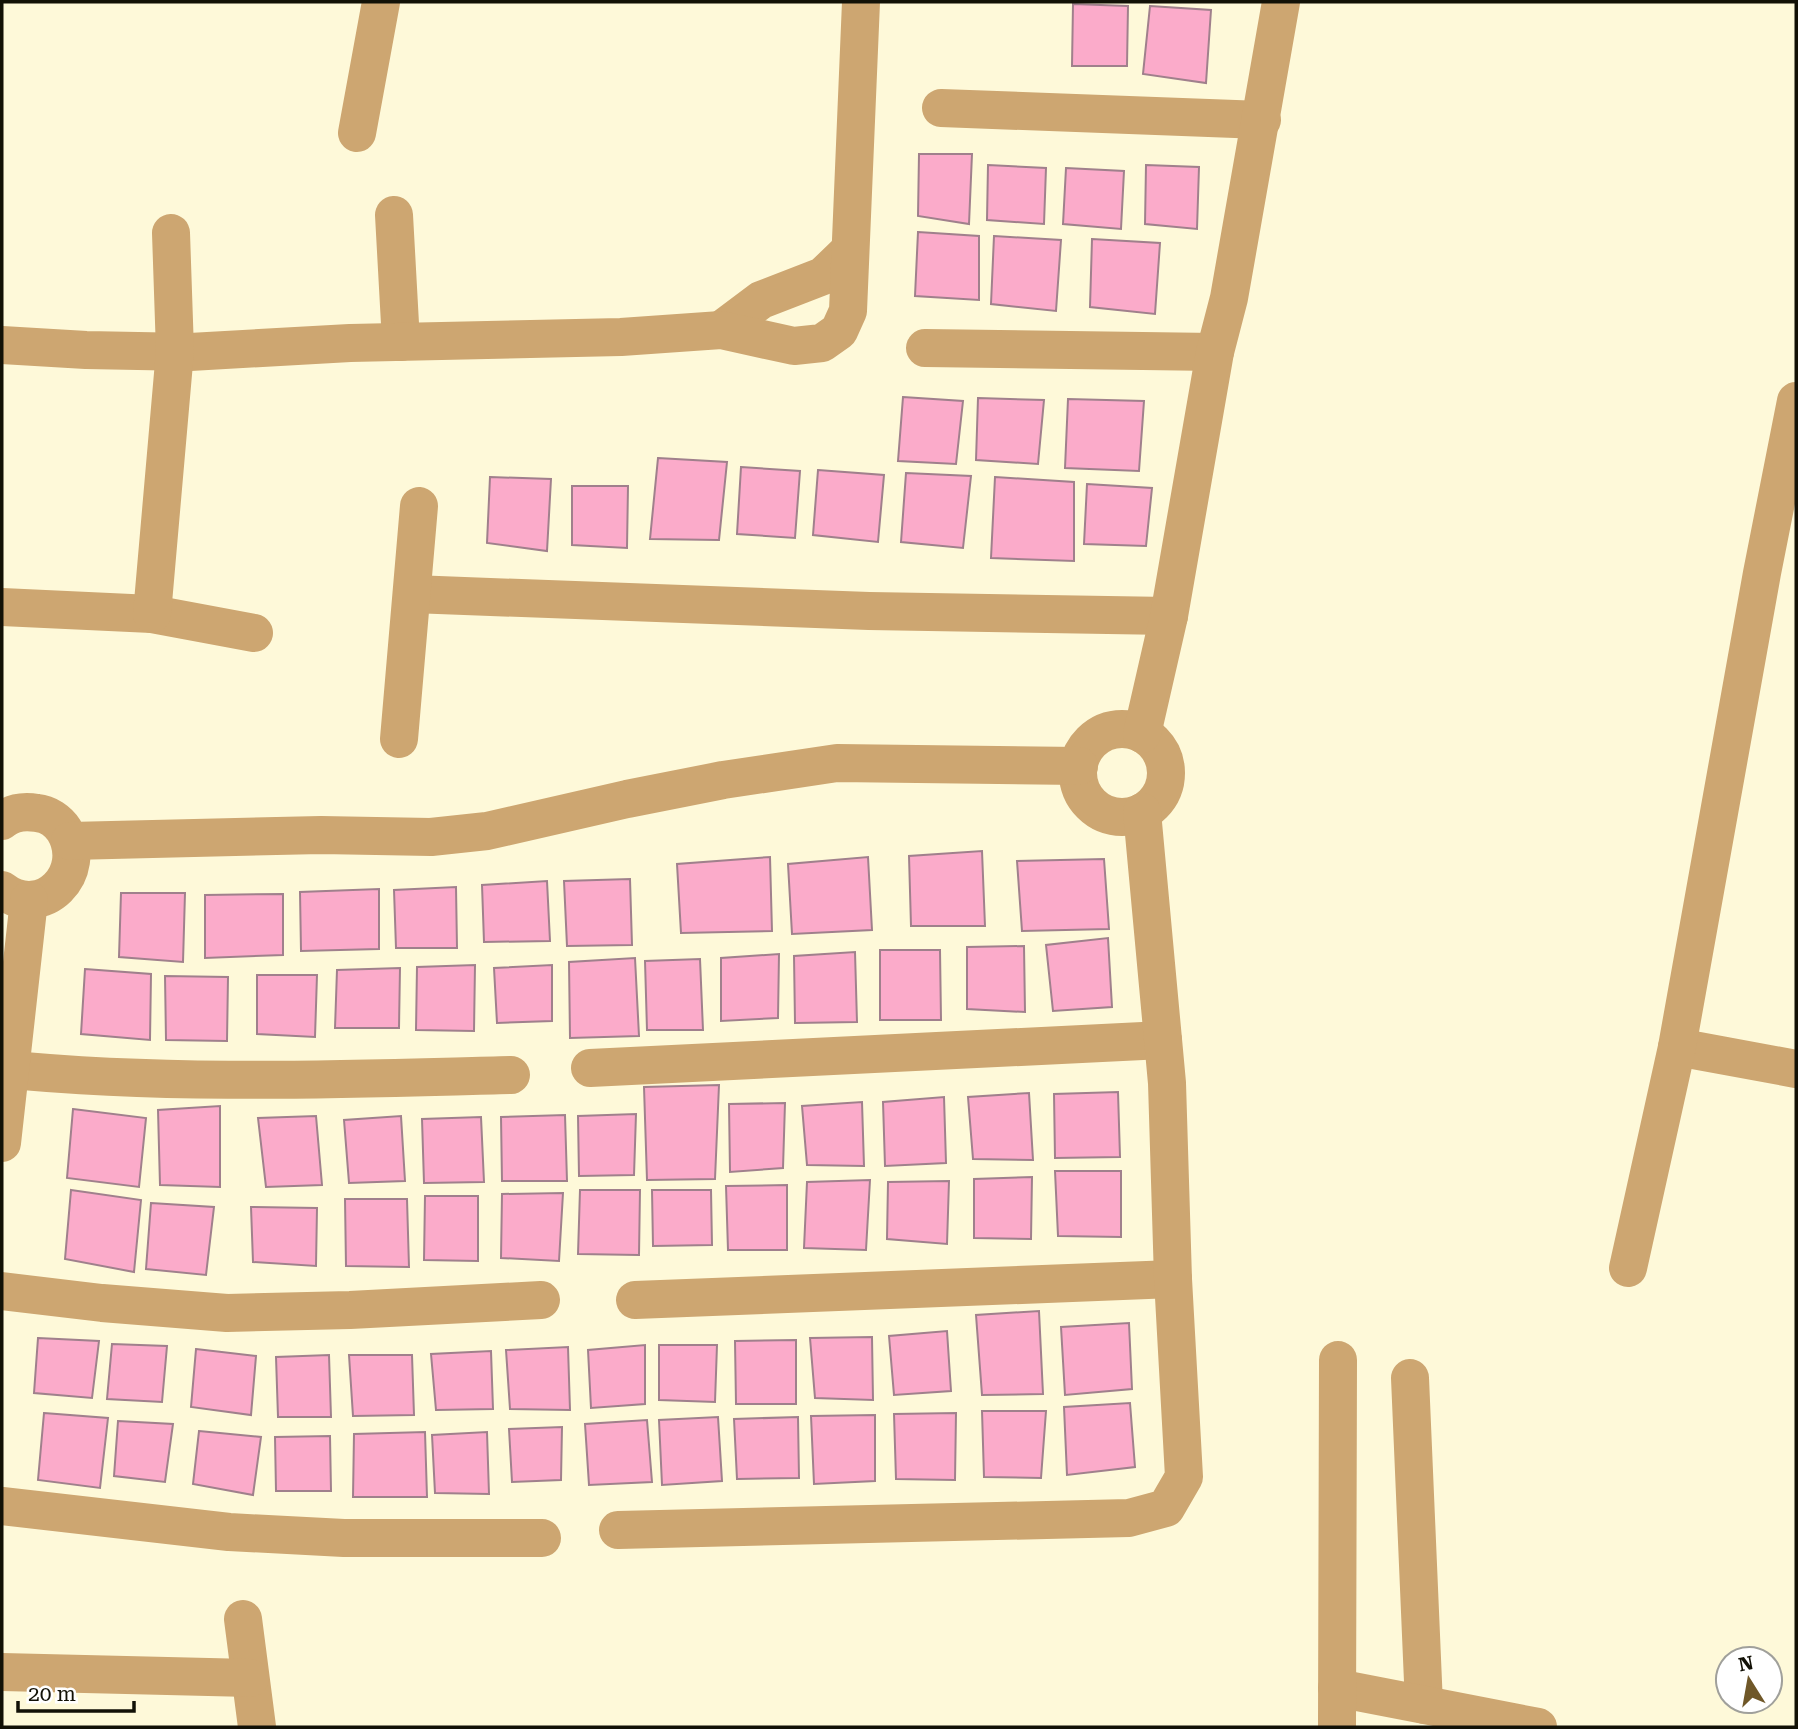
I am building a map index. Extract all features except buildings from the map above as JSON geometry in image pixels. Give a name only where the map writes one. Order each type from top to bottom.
[{"type":"street","points":[[357,133],[381,2]]},
{"type":"street","points":[[2,345],[175,351],[621,337],[721,330],[794,346],[822,343],[839,331],[848,311],[861,2]]},
{"type":"street","points":[[1142,734],[1169,616],[1215,352],[1230,298],[1281,2]]},
{"type":"street","points":[[941,108],[1262,120]]},
{"type":"street","points":[[394,215],[401,342]]},
{"type":"street","points":[[152,614],[175,351],[171,233]]},
{"type":"street","points":[[721,330],[761,300],[823,276],[849,251]]},
{"type":"street","points":[[925,348],[1215,352]]},
{"type":"street","points":[[1628,1268],[1677,1047],[1762,573],[1796,401]]},
{"type":"street","points":[[399,739],[419,506]]},
{"type":"street","points":[[412,594],[869,611],[1169,616]]},
{"type":"street","points":[[2,607],[152,614],[254,633]]},
{"type":"street","points":[[1121,730],[1142,734],[1153,742],[1166,766],[1166,780],[1162,793],[1142,812],[1129,817],[1115,817],[1091,805],[1083,793],[1079,766],[1083,753],[1097,737],[1121,730]]},
{"type":"street","points":[[71,841],[321,835],[431,837],[488,831],[682,788],[837,763],[1079,766]]},
{"type":"street","points":[[2,821],[7,816],[25,811],[44,814],[60,825],[71,841],[73,862],[65,881],[49,895],[15,895],[2,1143]]},
{"type":"street","points":[[618,1530],[1129,1518],[1166,1508],[1184,1477],[1173,1279],[1167,1083],[1142,812]]},
{"type":"street","points":[[590,1068],[1163,1040]]},
{"type":"street","points":[[1677,1047],[1796,1069]]},
{"type":"street","points":[[5,1069],[129,1079],[338,1079],[511,1074]]},
{"type":"street","points":[[635,1300],[1173,1279]]},
{"type":"street","points":[[2,1291],[227,1314],[389,1309],[541,1300]]},
{"type":"street","points":[[1337,1727],[1338,1360]]},
{"type":"street","points":[[1410,1378],[1424,1705]]},
{"type":"street","points":[[2,1506],[229,1532],[344,1538],[542,1538]]},
{"type":"street","points":[[243,1619],[257,1727]]},
{"type":"street","points":[[2,1672],[250,1678]]},
{"type":"street","points":[[1337,1688],[1538,1727]]}]
